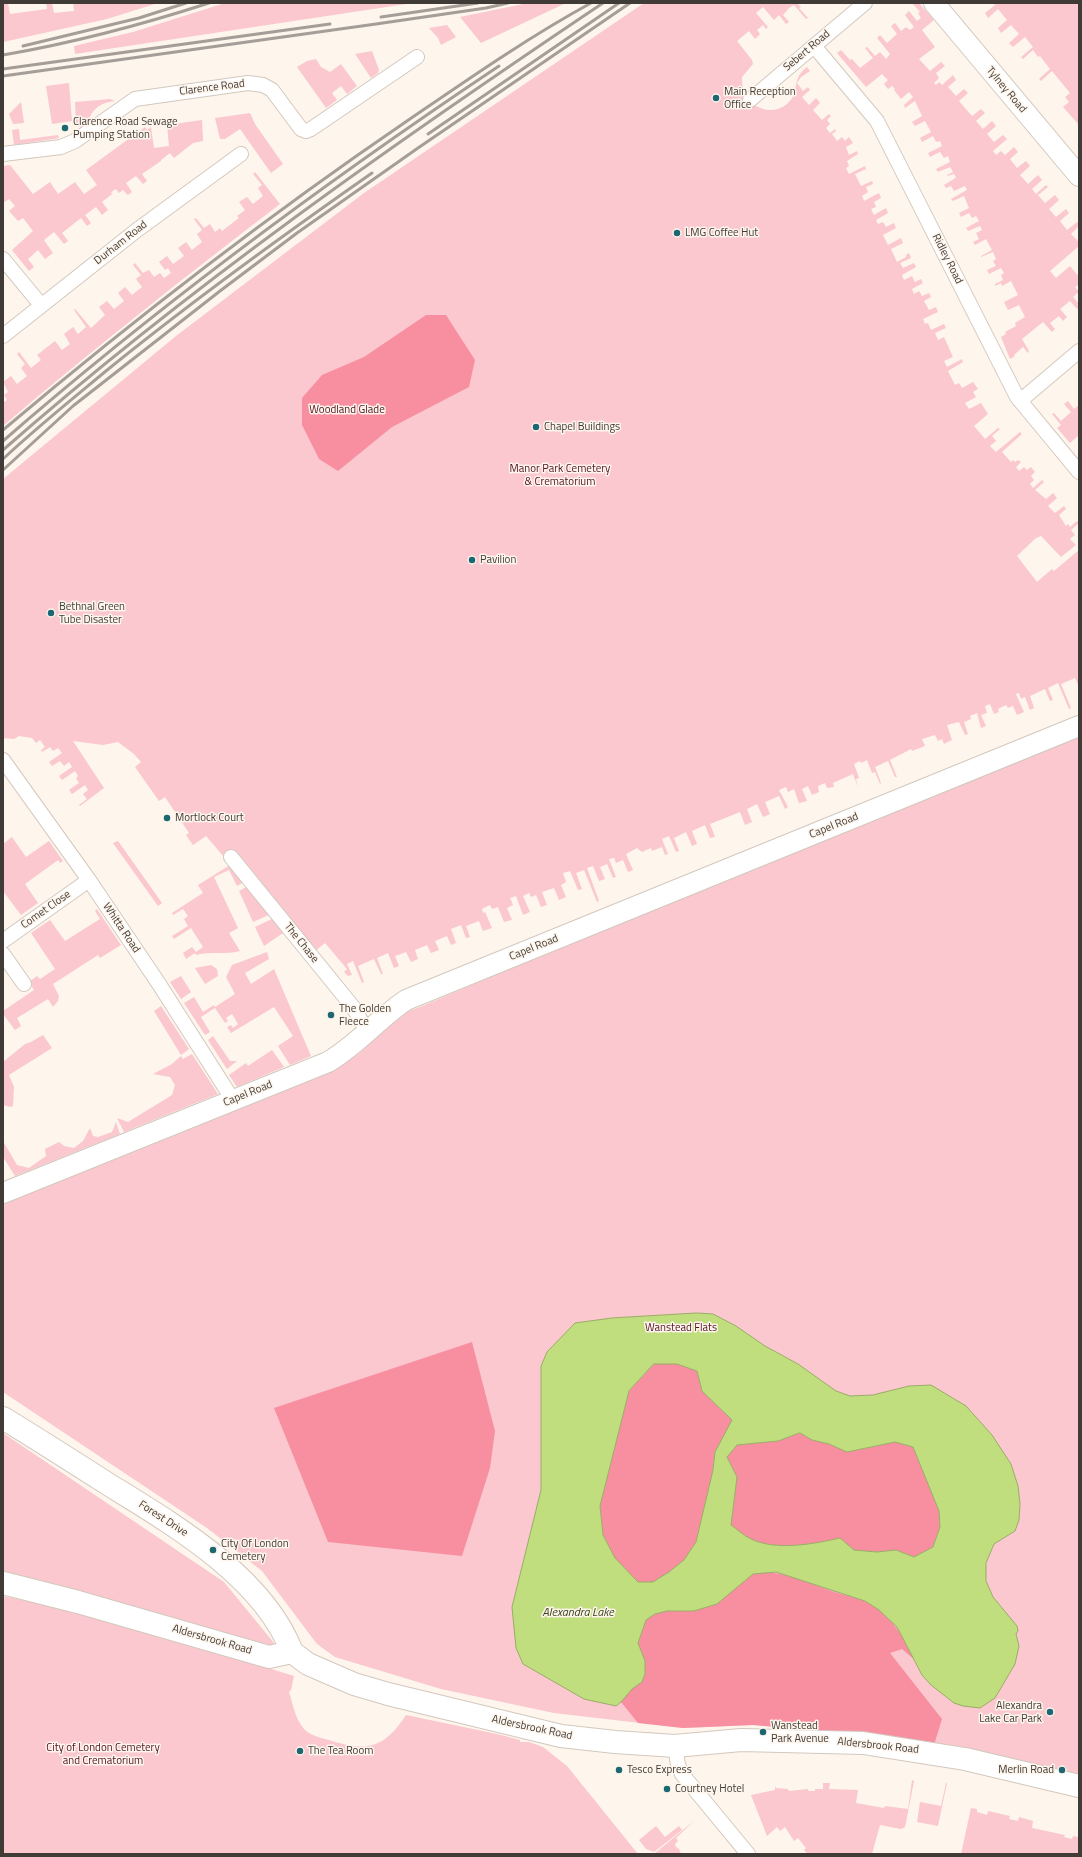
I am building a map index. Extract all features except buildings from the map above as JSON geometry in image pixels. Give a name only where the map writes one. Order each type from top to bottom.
[{"type":"main road","name":"Forest Drive","points":[[3,1418],[182,1530],[247,1586],[269,1611],[286,1637],[292,1652]]},
{"type":"main road","name":"Aldersbrook Road","points":[[3,1583],[78,1602],[269,1657],[292,1652],[308,1664],[354,1684],[388,1694],[561,1736],[615,1742],[675,1746],[741,1740],[863,1743],[965,1759],[1079,1786]]},
{"type":"street","name":"Sebert Road","points":[[750,100],[865,3]]},
{"type":"street","name":"Tylney Road","points":[[934,3],[1079,176]]},
{"type":"street","name":"Ridley Road","points":[[814,46],[877,121],[1020,401],[1079,472]]},
{"type":"street","name":"Clarence Road","points":[[3,154],[60,147],[75,141],[135,99],[248,83],[263,85],[272,90],[301,129],[306,131],[417,57]]},
{"type":"street","name":"Durham Road","points":[[3,336],[137,230],[241,154]]},
{"type":"street","points":[[3,259],[41,306]]},
{"type":"street","points":[[1020,401],[1079,351]]},
{"type":"street","name":"Capel Road","points":[[5,1187],[328,1062],[348,1049],[390,1010],[406,1000],[1079,726]]},
{"type":"street","name":"Whitta Road","points":[[3,760],[89,880],[159,984],[233,1100]]},
{"type":"street","name":"The Chase","points":[[231,857],[353,1007],[367,1031]]},
{"type":"street","name":"Comet Close","points":[[3,941],[89,880]]},
{"type":"street","points":[[3,954],[24,984]]},
{"type":"street","points":[[675,1746],[678,1765],[682,1774],[748,1854]]},
{"type":"green space","points":[[3,3],[8,3],[10,14],[47,9],[46,3],[52,3],[54,13],[74,11],[73,3],[158,3],[107,19],[3,42]]},
{"type":"green space","points":[[225,3],[413,3],[75,54],[74,46],[133,32]]},
{"type":"green space","points":[[528,3],[566,3],[481,43],[460,17]]},
{"type":"green space","name":"Manor Park Cemetery & Crematorium","points":[[644,3],[797,3],[801,7],[799,8],[808,18],[806,19],[794,5],[783,15],[789,22],[786,24],[779,15],[774,20],[763,7],[756,13],[768,27],[766,29],[763,25],[757,30],[760,34],[755,39],[749,31],[737,41],[752,60],[753,64],[742,77],[744,92],[752,103],[763,109],[775,110],[781,108],[787,104],[794,95],[797,81],[807,67],[810,71],[801,77],[797,83],[803,91],[808,87],[810,90],[802,97],[809,105],[816,98],[820,103],[813,110],[822,120],[829,114],[831,116],[827,120],[830,124],[826,128],[830,133],[835,129],[836,131],[832,134],[837,141],[842,137],[845,141],[849,137],[853,143],[846,147],[849,155],[857,151],[858,154],[847,161],[849,166],[846,168],[849,174],[865,166],[866,169],[855,174],[861,186],[872,181],[873,184],[866,187],[868,192],[862,196],[864,201],[879,193],[881,198],[874,202],[876,207],[871,209],[874,215],[886,208],[888,213],[876,220],[878,224],[883,222],[886,227],[894,223],[896,228],[883,235],[888,245],[901,238],[903,243],[891,249],[897,262],[906,257],[909,253],[911,258],[900,263],[903,268],[914,263],[916,267],[902,275],[904,280],[912,276],[915,282],[921,279],[923,283],[912,289],[914,294],[919,291],[922,296],[929,293],[931,297],[924,301],[929,310],[936,307],[938,312],[923,319],[925,324],[928,323],[931,330],[944,324],[946,328],[935,333],[938,340],[944,337],[953,357],[944,361],[947,367],[962,359],[963,362],[948,371],[955,385],[959,383],[962,388],[973,382],[978,389],[973,392],[976,397],[965,403],[969,409],[981,403],[988,414],[974,426],[985,439],[998,428],[1000,429],[992,436],[996,441],[990,446],[996,452],[1020,432],[1022,434],[1002,452],[1011,462],[1013,460],[1015,462],[1018,460],[1021,462],[1016,467],[1019,471],[1024,467],[1027,470],[1031,467],[1035,472],[1031,476],[1034,480],[1030,484],[1033,488],[1042,480],[1044,482],[1035,490],[1046,499],[1053,493],[1057,498],[1048,506],[1055,513],[1064,506],[1066,509],[1059,515],[1066,526],[1068,524],[1070,527],[1077,521],[1079,523],[1071,530],[1075,535],[1070,539],[1076,545],[1061,557],[1041,536],[1036,538],[1017,556],[1037,582],[1052,569],[1054,571],[1079,550],[1079,687],[1075,678],[1061,684],[1071,708],[1069,709],[1058,683],[1048,688],[1053,700],[1050,701],[1045,689],[1030,696],[1034,708],[1030,710],[1025,697],[1021,699],[1019,693],[1016,694],[1024,712],[1017,715],[1013,706],[1008,708],[1006,705],[998,709],[999,712],[994,714],[990,704],[985,706],[987,713],[981,715],[986,726],[981,728],[977,713],[970,716],[971,719],[964,722],[968,734],[965,735],[959,722],[947,725],[952,740],[944,744],[942,739],[938,741],[935,735],[922,739],[925,746],[912,751],[911,749],[890,760],[897,777],[895,777],[888,761],[875,767],[881,783],[880,784],[875,772],[872,773],[867,760],[861,763],[860,761],[854,764],[859,778],[856,779],[858,787],[853,774],[833,783],[834,787],[827,788],[825,783],[818,786],[819,792],[812,795],[808,786],[802,789],[807,801],[799,803],[794,789],[788,792],[786,787],[779,790],[788,807],[785,809],[779,796],[765,802],[770,814],[763,817],[757,804],[747,809],[752,822],[745,825],[740,812],[710,824],[715,837],[710,838],[705,825],[692,831],[697,844],[692,846],[686,832],[674,838],[679,851],[676,852],[669,836],[662,839],[668,854],[665,855],[662,847],[652,851],[651,848],[642,852],[637,848],[626,854],[633,870],[628,872],[623,860],[616,863],[614,858],[609,859],[616,877],[613,878],[607,864],[600,867],[605,879],[599,881],[593,866],[587,868],[599,901],[597,902],[584,870],[576,873],[582,889],[578,890],[570,871],[563,873],[566,882],[561,885],[566,897],[559,900],[554,888],[542,892],[547,905],[541,907],[536,895],[531,897],[529,893],[523,896],[530,912],[523,915],[516,896],[510,898],[513,905],[507,908],[512,920],[504,922],[498,907],[492,909],[490,905],[482,909],[483,913],[485,912],[492,928],[483,931],[479,921],[466,926],[470,937],[466,938],[461,925],[451,929],[456,943],[451,945],[447,936],[435,941],[439,950],[431,953],[427,945],[415,950],[418,959],[411,962],[406,952],[395,956],[399,966],[394,968],[388,953],[377,958],[383,974],[381,974],[374,959],[358,966],[364,982],[362,983],[353,961],[347,964],[352,975],[348,976],[344,972],[347,969],[325,943],[314,952],[233,851],[224,857],[206,836],[193,845],[186,835],[189,833],[165,797],[159,801],[135,767],[141,762],[134,754],[118,742],[103,745],[73,741],[104,788],[80,806],[79,805],[87,799],[83,794],[88,790],[85,785],[72,794],[69,790],[79,783],[76,778],[78,776],[75,771],[62,780],[59,776],[72,767],[69,762],[64,766],[60,761],[52,766],[49,762],[62,753],[58,748],[53,751],[50,747],[42,752],[41,750],[45,747],[40,740],[36,743],[32,738],[19,736],[14,739],[3,738],[3,479],[176,336],[364,193]]},
{"type":"green space","points":[[912,3],[919,3],[934,20],[922,30],[935,47],[919,59],[930,71],[941,62],[945,66],[936,73],[939,78],[934,83],[936,85],[939,82],[942,85],[953,75],[956,80],[948,87],[956,96],[964,89],[968,93],[959,101],[972,116],[981,109],[985,113],[976,121],[983,129],[992,121],[996,126],[987,134],[994,142],[1003,135],[1007,139],[993,151],[996,155],[1001,151],[1005,155],[1014,147],[1018,152],[1010,159],[1017,168],[1026,161],[1030,166],[1020,175],[1028,184],[1038,175],[1042,180],[1032,189],[1036,194],[1046,185],[1048,187],[1038,195],[1045,203],[1055,195],[1059,200],[1049,209],[1056,217],[1066,209],[1069,213],[1060,221],[1067,230],[1077,222],[1079,224],[1079,226],[1071,234],[1079,242],[1079,246],[1050,271],[1056,278],[1070,266],[1079,277],[1079,284],[1075,287],[1079,292],[1073,297],[1079,304],[1079,307],[1077,309],[1070,301],[1060,309],[1067,317],[1063,321],[1059,316],[1050,323],[1055,329],[1052,332],[1043,322],[1022,339],[1029,351],[1028,353],[1023,347],[1010,359],[1001,337],[1006,334],[1005,332],[1016,326],[1015,323],[1025,317],[1019,305],[1008,310],[1004,302],[1018,295],[1011,281],[1002,286],[1001,283],[995,286],[995,284],[1003,280],[1001,275],[1004,273],[1001,268],[989,274],[987,270],[996,266],[993,261],[996,259],[993,252],[981,256],[992,250],[986,239],[975,245],[973,242],[979,239],[976,233],[982,230],[980,226],[968,231],[966,228],[979,221],[976,216],[972,218],[969,213],[961,217],[959,213],[969,208],[964,196],[953,201],[951,199],[967,190],[965,186],[954,191],[951,186],[946,188],[944,185],[956,177],[954,174],[947,176],[953,172],[950,167],[938,172],[936,169],[950,162],[948,156],[944,158],[940,152],[930,157],[928,153],[942,146],[940,141],[936,142],[933,136],[922,142],[920,138],[931,132],[925,121],[915,126],[912,122],[922,116],[915,101],[905,108],[904,105],[913,97],[909,92],[901,99],[892,86],[888,89],[884,84],[888,80],[882,74],[866,87],[837,53],[841,50],[860,68],[873,58],[865,48],[867,47],[875,56],[880,52],[886,59],[890,54],[877,38],[880,35],[887,43],[897,34],[891,26],[895,23],[901,31],[906,27],[910,30],[914,27],[905,15],[909,11],[917,21],[921,18],[918,13],[920,12]]},
{"type":"green space","points":[[993,3],[1079,3],[1079,125],[1063,107],[1069,102],[1065,97],[1070,93],[1052,71],[1041,81],[1039,79],[1050,69],[1040,56],[1038,57],[1033,50],[1023,59],[1021,57],[1033,47],[1025,37],[1013,47],[1009,43],[1019,34],[1011,25],[1001,33],[998,28],[1007,20],[998,9],[988,18],[985,13],[995,5]]},
{"type":"green space","points":[[447,25],[456,37],[441,45],[438,38],[429,28]]},
{"type":"green space","points":[[372,51],[379,70],[378,73],[371,78],[355,54]]},
{"type":"green space","points":[[316,59],[321,67],[330,72],[341,64],[357,86],[347,94],[341,86],[332,93],[337,100],[326,108],[297,67],[307,61]]},
{"type":"green space","points":[[69,83],[72,121],[52,124],[46,86]]},
{"type":"green space","points":[[110,99],[115,101],[105,103],[97,107],[89,118],[88,123],[81,128],[76,124],[75,102]]},
{"type":"green space","points":[[21,102],[24,123],[13,124],[9,114]]},
{"type":"green space","points":[[250,113],[255,124],[283,164],[271,173],[240,129],[225,139],[220,139],[215,118]]},
{"type":"green space","points":[[202,120],[203,141],[193,143],[174,158],[170,153],[142,174],[147,181],[143,184],[136,176],[126,183],[132,192],[128,195],[123,190],[119,193],[116,189],[111,192],[112,194],[102,202],[108,210],[102,215],[96,207],[85,215],[91,223],[87,226],[81,218],[62,233],[68,241],[64,244],[54,232],[44,240],[53,253],[45,259],[38,250],[28,259],[34,267],[29,271],[12,250],[33,231],[23,218],[18,221],[9,211],[15,206],[9,199],[3,203],[3,166],[10,165],[33,194],[50,182],[58,194],[75,182],[84,194],[97,185],[86,170],[145,127],[147,130],[151,127],[154,148],[169,146],[167,125]]},
{"type":"green space","points":[[19,129],[20,140],[58,135],[59,138],[14,145],[12,130]]},
{"type":"green space","points":[[255,172],[280,204],[140,313],[3,426],[3,403],[7,400],[4,395],[8,392],[3,382],[11,376],[17,384],[27,376],[21,368],[25,364],[17,354],[19,352],[31,368],[41,360],[37,355],[55,341],[62,350],[70,344],[64,334],[73,327],[78,334],[86,327],[74,310],[75,309],[91,328],[105,315],[99,307],[107,301],[114,309],[124,301],[118,293],[125,287],[132,295],[142,287],[136,279],[141,275],[133,265],[135,263],[143,273],[149,270],[154,277],[160,273],[164,278],[171,273],[168,268],[165,270],[159,262],[167,256],[173,264],[184,256],[178,248],[186,242],[192,250],[202,242],[197,234],[202,230],[194,219],[196,218],[204,228],[210,224],[215,232],[220,228],[222,231],[239,218],[237,216],[245,210],[239,202],[247,197],[253,204],[263,196],[258,188],[262,185],[253,174]]},
{"type":"green space","name":"Woodland Glade","points":[[426,315],[446,315],[475,360],[469,387],[392,427],[338,471],[319,459],[302,425],[302,398],[322,375],[364,357]]},
{"type":"green space","points":[[1068,401],[1074,409],[1079,405],[1079,435],[1070,443],[1057,428],[1061,425],[1052,414],[1054,413],[1061,421],[1071,412],[1064,404]]},
{"type":"green space","name":"Wanstead Flats","points":[[1079,735],[1079,1775],[974,1752],[856,1734],[753,1725],[683,1728],[554,1713],[441,1689],[335,1657],[317,1644],[262,1571],[207,1528],[3,1392],[3,1201],[346,1062],[362,1051],[402,1013],[420,1007],[614,924]]},
{"type":"green space","points":[[12,837],[26,857],[49,841],[63,861],[60,863],[58,860],[25,884],[38,903],[21,915],[3,891],[3,844]]},
{"type":"green space","points":[[118,841],[162,903],[158,906],[113,843]]},
{"type":"green space","points":[[230,865],[244,882],[237,886],[229,870],[214,877],[238,928],[229,933],[240,951],[196,955],[195,953],[186,959],[183,953],[192,947],[196,952],[203,947],[191,928],[174,939],[172,936],[188,926],[184,919],[188,916],[183,909],[173,915],[172,913],[203,893],[198,885]]},
{"type":"green space","points":[[248,886],[271,914],[253,922],[239,891]]},
{"type":"green space","points":[[97,909],[121,945],[100,958],[98,955],[53,984],[59,996],[58,1001],[53,1007],[48,999],[17,1018],[21,1026],[15,1030],[3,1014],[3,1011],[34,990],[29,982],[37,976],[40,979],[55,969],[31,933],[50,920],[65,941],[100,919],[95,911]]},
{"type":"green space","points":[[274,918],[286,931],[264,946],[255,927]]},
{"type":"green space","points":[[267,952],[269,959],[245,973],[251,984],[274,969],[311,1056],[290,1065],[278,1046],[293,1036],[274,1007],[231,1033],[227,1027],[231,1025],[233,1028],[238,1024],[232,1014],[226,1018],[228,1021],[225,1023],[215,1008],[201,1017],[210,1032],[205,1035],[184,1003],[194,997],[203,1012],[214,1005],[215,1007],[235,994],[226,977],[232,965]]},
{"type":"green space","points":[[211,965],[217,969],[218,976],[205,984],[195,968]]},
{"type":"green space","points":[[181,976],[191,992],[181,999],[170,982]]},
{"type":"green space","points":[[161,1006],[189,1049],[181,1055],[154,1011]]},
{"type":"green space","points":[[43,1035],[52,1048],[9,1075],[14,1087],[13,1106],[10,1107],[3,1105],[3,1062],[25,1044]]},
{"type":"green space","points":[[213,1036],[230,1061],[237,1061],[227,1069],[208,1040]]},
{"type":"green space","points":[[272,1050],[284,1067],[237,1087],[229,1075],[246,1063],[248,1066]]},
{"type":"green space","points":[[192,1054],[218,1094],[124,1132],[117,1118],[128,1122],[172,1095],[175,1085],[170,1077],[153,1074],[172,1064],[181,1056],[183,1059]]},
{"type":"green space","points":[[116,1122],[120,1134],[15,1176],[3,1157],[3,1141],[17,1165],[29,1168],[46,1156],[45,1149],[59,1142],[64,1146],[74,1148],[83,1141],[90,1128],[93,1136],[98,1137],[112,1132]]},
{"type":"green space","points":[[472,1342],[495,1431],[490,1468],[462,1556],[328,1542],[274,1408]]},
{"type":"green space","points":[[654,1364],[677,1364],[697,1371],[702,1391],[732,1420],[715,1452],[713,1470],[696,1542],[684,1560],[669,1572],[653,1582],[638,1582],[615,1558],[603,1535],[600,1506],[629,1391]]},
{"type":"green space","points":[[3,1433],[224,1582],[274,1643],[268,1653],[3,1579]]},
{"type":"green space","points":[[800,1433],[812,1440],[829,1444],[847,1452],[895,1442],[913,1447],[939,1511],[940,1527],[933,1547],[914,1557],[896,1550],[877,1552],[854,1550],[840,1538],[807,1544],[783,1546],[772,1545],[751,1539],[731,1525],[737,1477],[727,1457],[737,1445],[778,1441]]},
{"type":"green space","points":[[764,1572],[788,1576],[864,1601],[873,1606],[889,1619],[901,1635],[917,1662],[902,1649],[890,1653],[942,1719],[934,1745],[856,1734],[753,1725],[683,1728],[638,1723],[621,1702],[632,1689],[642,1682],[645,1661],[638,1643],[646,1620],[655,1614],[667,1611],[694,1611],[736,1587],[753,1574]]},
{"type":"green space","name":"City of London Cemetery and Crematorium","points":[[3,1596],[99,1616],[294,1676],[291,1690],[289,1692],[301,1725],[312,1735],[342,1744],[364,1746],[373,1745],[382,1741],[390,1735],[406,1715],[497,1734],[520,1740],[520,1742],[529,1742],[543,1747],[567,1766],[638,1854],[3,1854]]},
{"type":"green space","points":[[912,1780],[914,1781],[905,1827],[901,1829],[880,1825],[872,1854],[808,1854],[804,1850],[806,1848],[798,1838],[794,1841],[785,1827],[780,1831],[777,1827],[767,1836],[751,1795],[775,1790],[775,1786],[776,1788],[788,1789],[789,1791],[808,1789],[808,1791],[815,1791],[815,1789],[823,1789],[823,1783],[830,1783],[829,1789],[858,1790],[856,1803],[884,1808],[885,1806],[908,1809]]},
{"type":"green space","points":[[946,1783],[938,1826],[917,1822],[920,1802],[941,1806]]},
{"type":"green space","points":[[971,1808],[977,1809],[977,1812],[987,1815],[988,1811],[1010,1816],[1009,1819],[1018,1821],[1019,1817],[1033,1821],[1032,1828],[1065,1835],[1064,1837],[1072,1839],[1073,1836],[1078,1837],[1079,1833],[1078,1854],[961,1854]]},
{"type":"green space","points":[[695,1820],[676,1838],[678,1841],[675,1844],[681,1854],[654,1854]]},
{"type":"green space","points":[[656,1826],[665,1837],[679,1826],[682,1830],[654,1852],[646,1849],[639,1840]]},
{"type":"water","name":"Alexandra Lake","points":[[697,1313],[713,1314],[736,1326],[765,1346],[798,1364],[836,1391],[850,1396],[873,1395],[909,1386],[931,1385],[966,1406],[992,1435],[1011,1464],[1018,1486],[1020,1504],[1019,1520],[1015,1531],[994,1544],[986,1563],[986,1581],[993,1597],[1017,1626],[1018,1631],[1016,1634],[1019,1646],[1015,1664],[995,1698],[980,1708],[963,1706],[954,1703],[931,1685],[922,1675],[897,1627],[879,1610],[865,1601],[776,1572],[753,1574],[717,1604],[694,1611],[667,1611],[655,1614],[646,1620],[638,1643],[645,1661],[645,1674],[642,1682],[632,1689],[616,1706],[584,1699],[523,1664],[516,1648],[512,1607],[541,1490],[541,1366],[547,1352],[575,1323],[612,1318]],"holes":[[[654,1364],[677,1364],[697,1371],[702,1391],[732,1420],[715,1452],[713,1470],[696,1542],[684,1560],[669,1572],[653,1582],[638,1582],[615,1558],[603,1535],[600,1506],[629,1391]],[[800,1433],[812,1440],[829,1444],[847,1452],[895,1442],[913,1447],[939,1511],[940,1527],[933,1547],[914,1557],[896,1550],[877,1552],[854,1550],[840,1538],[807,1544],[783,1546],[772,1545],[751,1539],[731,1525],[737,1477],[727,1457],[737,1445],[778,1441]]]},
{"type":"railway","points":[[23,46],[139,18],[186,3]]},
{"type":"railway","points":[[3,55],[107,33],[209,3]]},
{"type":"railway","points":[[381,17],[478,3]]},
{"type":"railway","points":[[3,76],[376,24],[486,8],[508,3]]},
{"type":"railway","points":[[3,430],[151,309],[303,194],[354,157],[498,60],[544,30],[591,3]]},
{"type":"railway","points":[[3,450],[74,389],[147,330],[296,217],[448,108],[603,3]]},
{"type":"railway","points":[[428,134],[619,3]]},
{"type":"railway","points":[[3,470],[73,406],[297,233],[630,3]]},
{"type":"railway","points":[[3,69],[330,24]]},
{"type":"railway","points":[[3,441],[122,341],[245,246],[371,154],[499,66]]},
{"type":"railway","points":[[3,459],[67,403],[171,319],[372,173]]},
{"type":"place","name":"Main Reception Office","points":[[716,98]]},
{"type":"place","name":"Clarence Road Sewage Pumping Station","points":[[65,128]]},
{"type":"place","name":"LMG Coffee Hut","points":[[677,233]]},
{"type":"place","name":"Chapel Buildings","points":[[536,427]]},
{"type":"place","name":"Pavilion","points":[[472,560]]},
{"type":"place","name":"Bethnal Green Tube Disaster","points":[[51,613]]},
{"type":"place","name":"Mortlock Court","points":[[167,818]]},
{"type":"place","name":"The Golden Fleece","points":[[331,1015]]},
{"type":"place","name":"City Of London Cemetery","points":[[213,1550]]},
{"type":"place","name":"Alexandra Lake Car Park","points":[[1050,1712]]},
{"type":"place","name":"Wanstead Park Avenue","points":[[763,1732]]},
{"type":"place","name":"The Tea Room","points":[[300,1751]]},
{"type":"place","name":"Tesco Express","points":[[619,1770]]},
{"type":"place","name":"Merlin Road","points":[[1062,1770]]},
{"type":"place","name":"Courtney Hotel","points":[[667,1789]]}]
